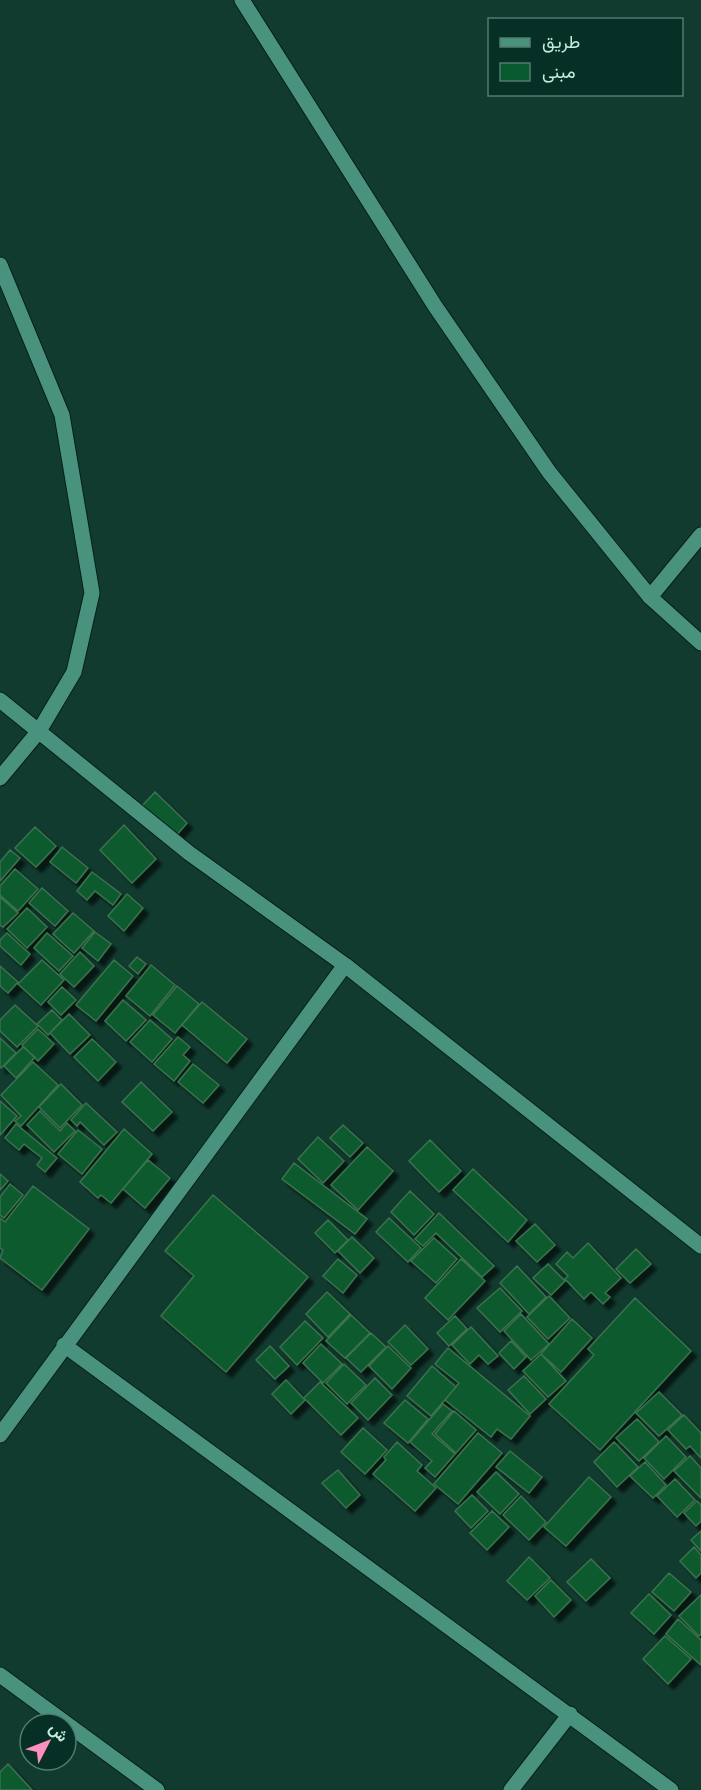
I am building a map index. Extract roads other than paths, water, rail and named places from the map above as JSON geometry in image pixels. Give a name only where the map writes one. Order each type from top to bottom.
[{"type":"street","points":[[242,0],[442,316],[549,472],[650,597],[701,643]]},
{"type":"street","points":[[0,265],[62,415],[92,593],[74,672],[39,731],[0,778]]},
{"type":"street","points":[[650,597],[701,535]]},
{"type":"street","points":[[0,700],[189,853],[345,965],[701,1246]]},
{"type":"street","points":[[0,1435],[345,965]]},
{"type":"street","points":[[64,1345],[671,1790]]},
{"type":"street","points":[[0,1675],[157,1790]]},
{"type":"street","points":[[510,1790],[570,1714]]}]
